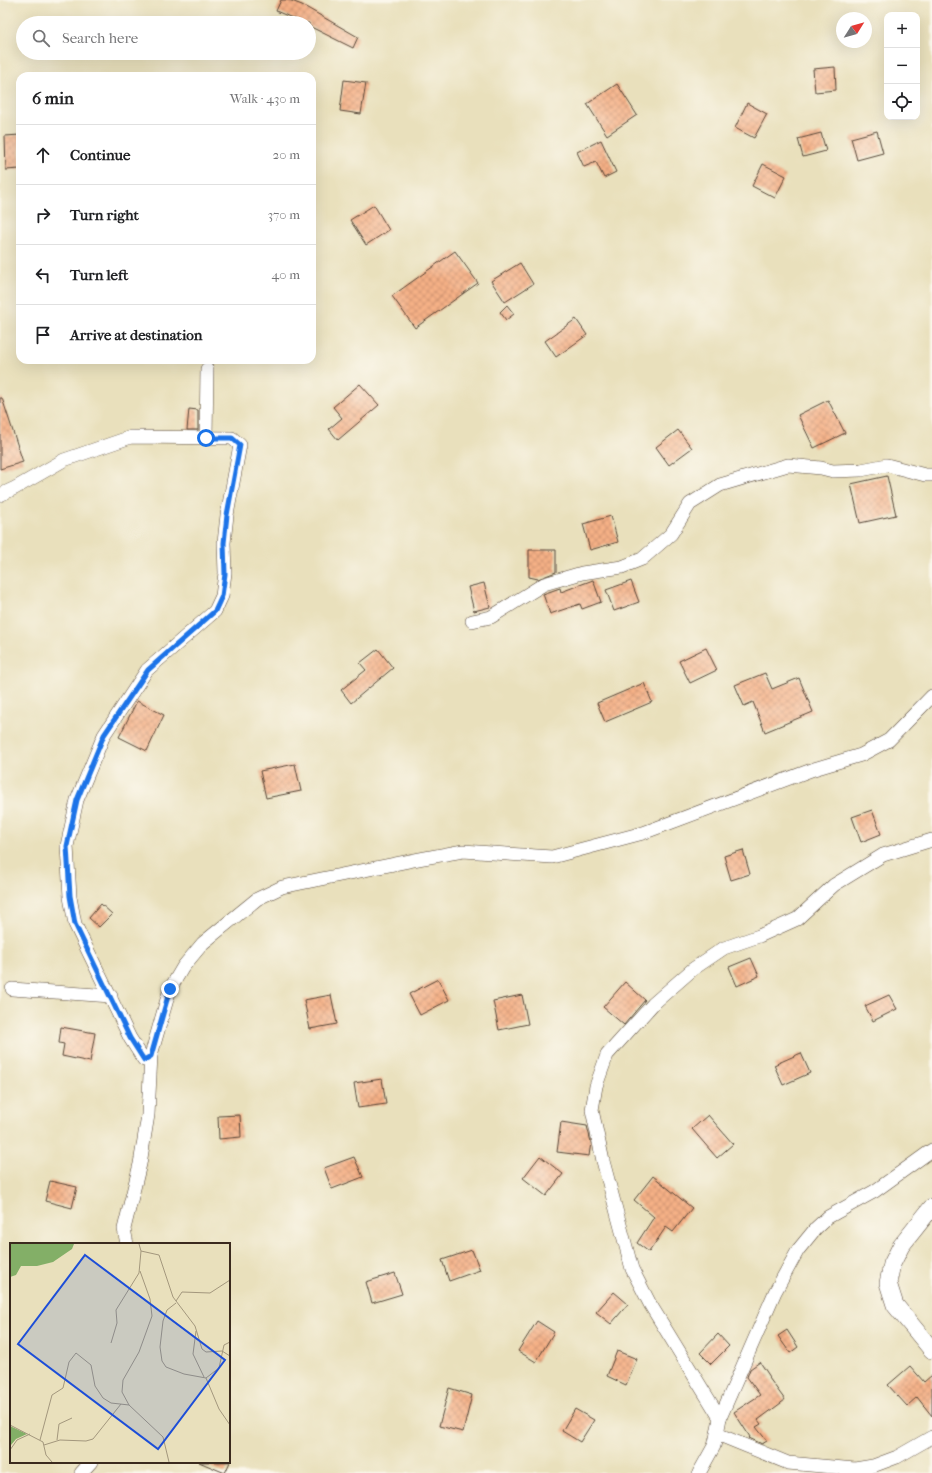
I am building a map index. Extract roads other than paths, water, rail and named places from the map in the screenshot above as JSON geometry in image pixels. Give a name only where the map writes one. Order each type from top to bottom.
[{"type":"main road","points":[[932,1207],[901,1246],[892,1264],[888,1283],[895,1305],[932,1350]]},
{"type":"street","points":[[206,438],[207,369]]},
{"type":"street","points":[[0,495],[64,460],[131,437],[232,438],[240,445],[227,515],[224,543],[225,574],[222,596],[215,611],[148,670],[104,735],[77,800],[67,846],[70,896],[75,924],[82,941],[139,1054],[144,1060],[151,1056]]},
{"type":"street","points":[[472,620],[491,617],[544,584],[582,573],[622,567],[642,559],[671,534],[690,504],[720,484],[788,464],[833,471],[861,470],[886,465],[925,476],[932,475]]},
{"type":"street","points":[[127,1243],[124,1228],[140,1164],[148,1115],[151,1056],[170,989],[183,967],[203,943],[257,899],[282,887],[463,851],[552,857],[643,833],[814,769],[862,755],[889,740],[932,696]]},
{"type":"street","points":[[720,1418],[650,1304],[632,1269],[603,1161],[592,1110],[596,1086],[607,1055],[654,1004],[693,969],[724,948],[759,936],[797,919],[834,885],[883,854],[932,840]]},
{"type":"street","points":[[12,989],[111,996]]},
{"type":"street","points":[[699,1473],[714,1446],[720,1418],[775,1292],[798,1250],[816,1228],[828,1217],[875,1191],[932,1150]]},
{"type":"street","points":[[717,1434],[788,1463],[855,1469],[873,1466],[897,1457],[932,1437]]},
{"type":"street","points":[[81,1473],[90,1463]]}]
